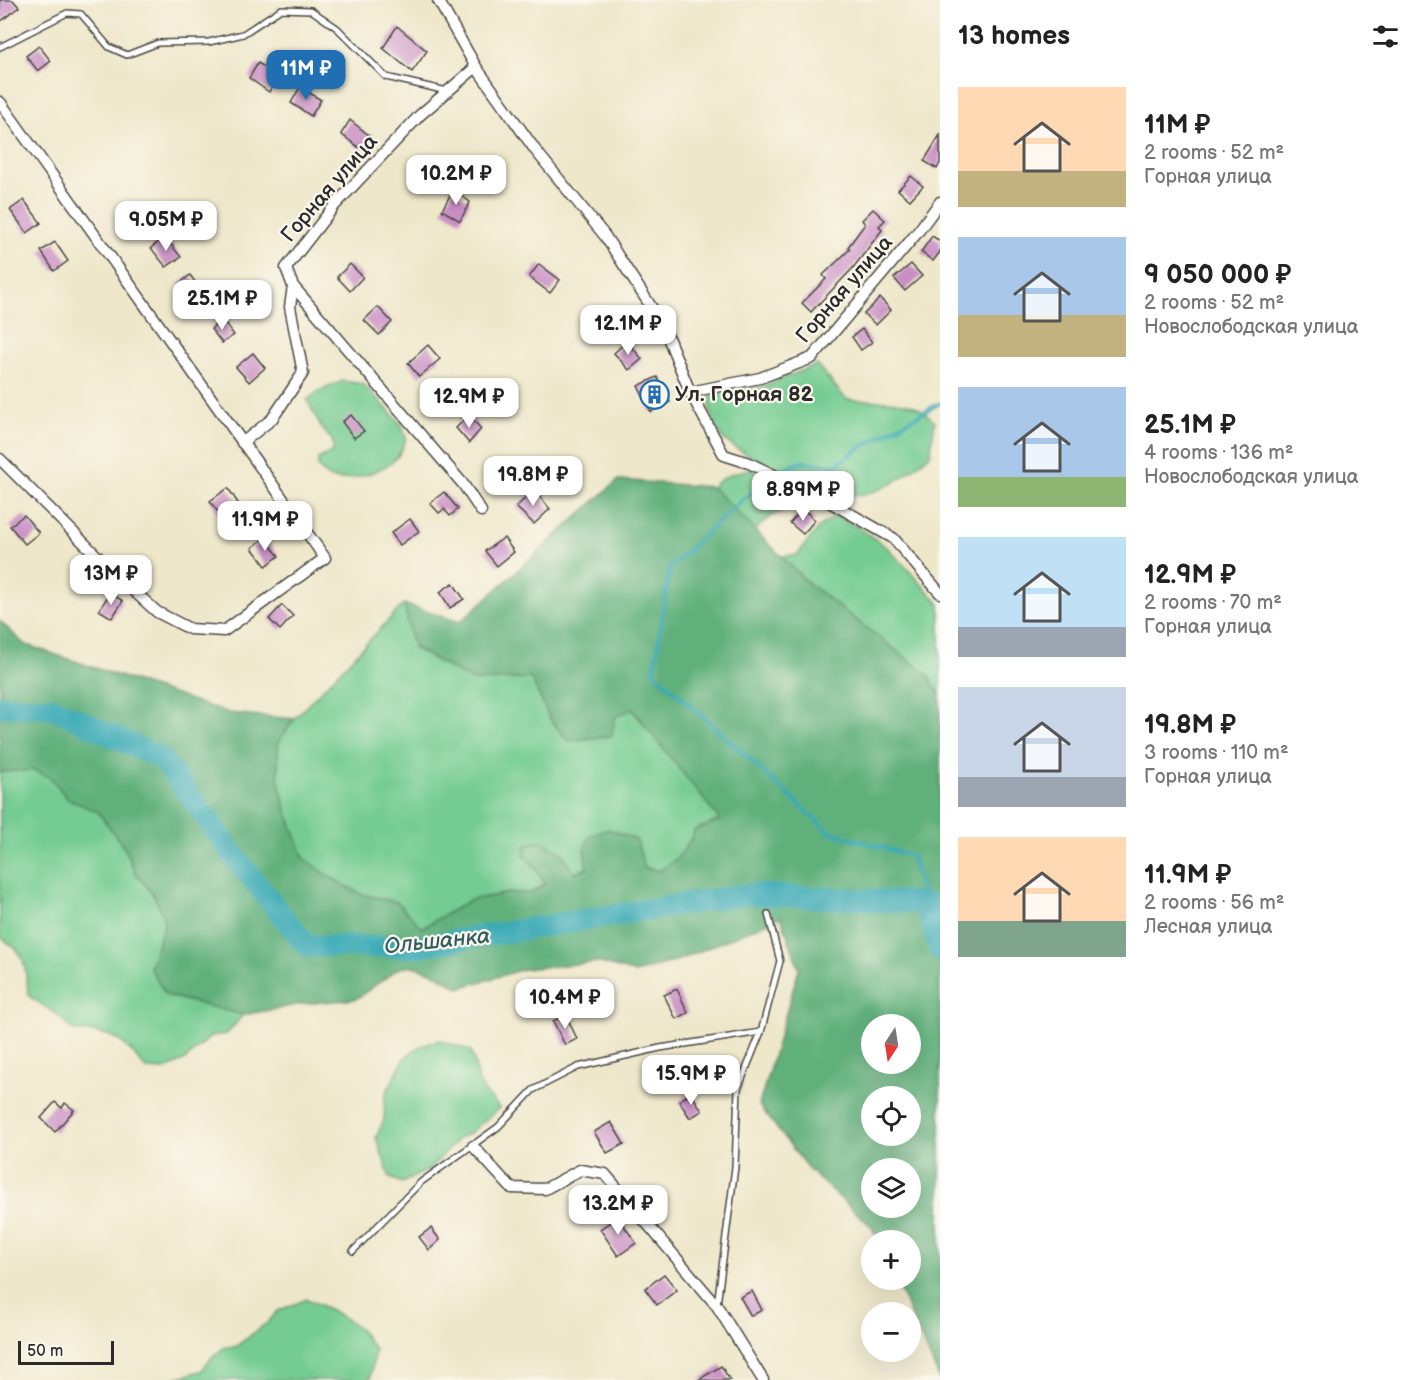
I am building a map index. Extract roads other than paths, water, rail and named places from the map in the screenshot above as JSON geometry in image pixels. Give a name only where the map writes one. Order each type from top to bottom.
[{"type":"street","points":[[438,0],[476,67],[536,151],[605,236],[663,325],[690,392],[724,455],[749,463],[825,500],[893,538],[940,593]]},
{"type":"street","name":"Горная улица","points":[[293,286],[286,268],[335,205],[420,115],[476,67]]},
{"type":"street","points":[[0,102],[325,558],[224,631],[190,629],[157,612],[140,597],[0,459]]},
{"type":"street","name":"Горная улица","points":[[690,392],[760,378],[812,358],[917,233],[940,202]]},
{"type":"street","points":[[242,443],[272,419],[303,373],[290,307],[293,286]]},
{"type":"street","points":[[293,286],[463,483],[480,511]]},
{"type":"street","points":[[473,1146],[511,1188],[545,1190],[580,1170],[605,1174],[717,1306],[763,1380]]},
{"type":"lane","points":[[0,47],[67,14],[81,14],[109,47],[127,55],[158,43],[209,42],[243,34],[281,9],[311,10],[337,28],[386,77],[447,91]]},
{"type":"lane","points":[[717,1306],[735,1167],[738,1089],[761,1032],[780,961],[768,914]]},
{"type":"lane","points":[[353,1251],[421,1182],[498,1127],[533,1090],[578,1067],[660,1048],[761,1032]]},
{"type":"waterway","points":[[925,903],[912,856],[829,832],[654,672],[670,567],[742,500],[790,466],[803,462],[835,465],[865,445],[940,403]]},
{"type":"waterway","name":"Ольшанка","points":[[0,706],[53,708],[162,759],[246,871],[307,946],[412,947],[748,894],[925,903],[940,950]]},
{"type":"place","name":"Ул. Горная 82","points":[[654,394]]}]
